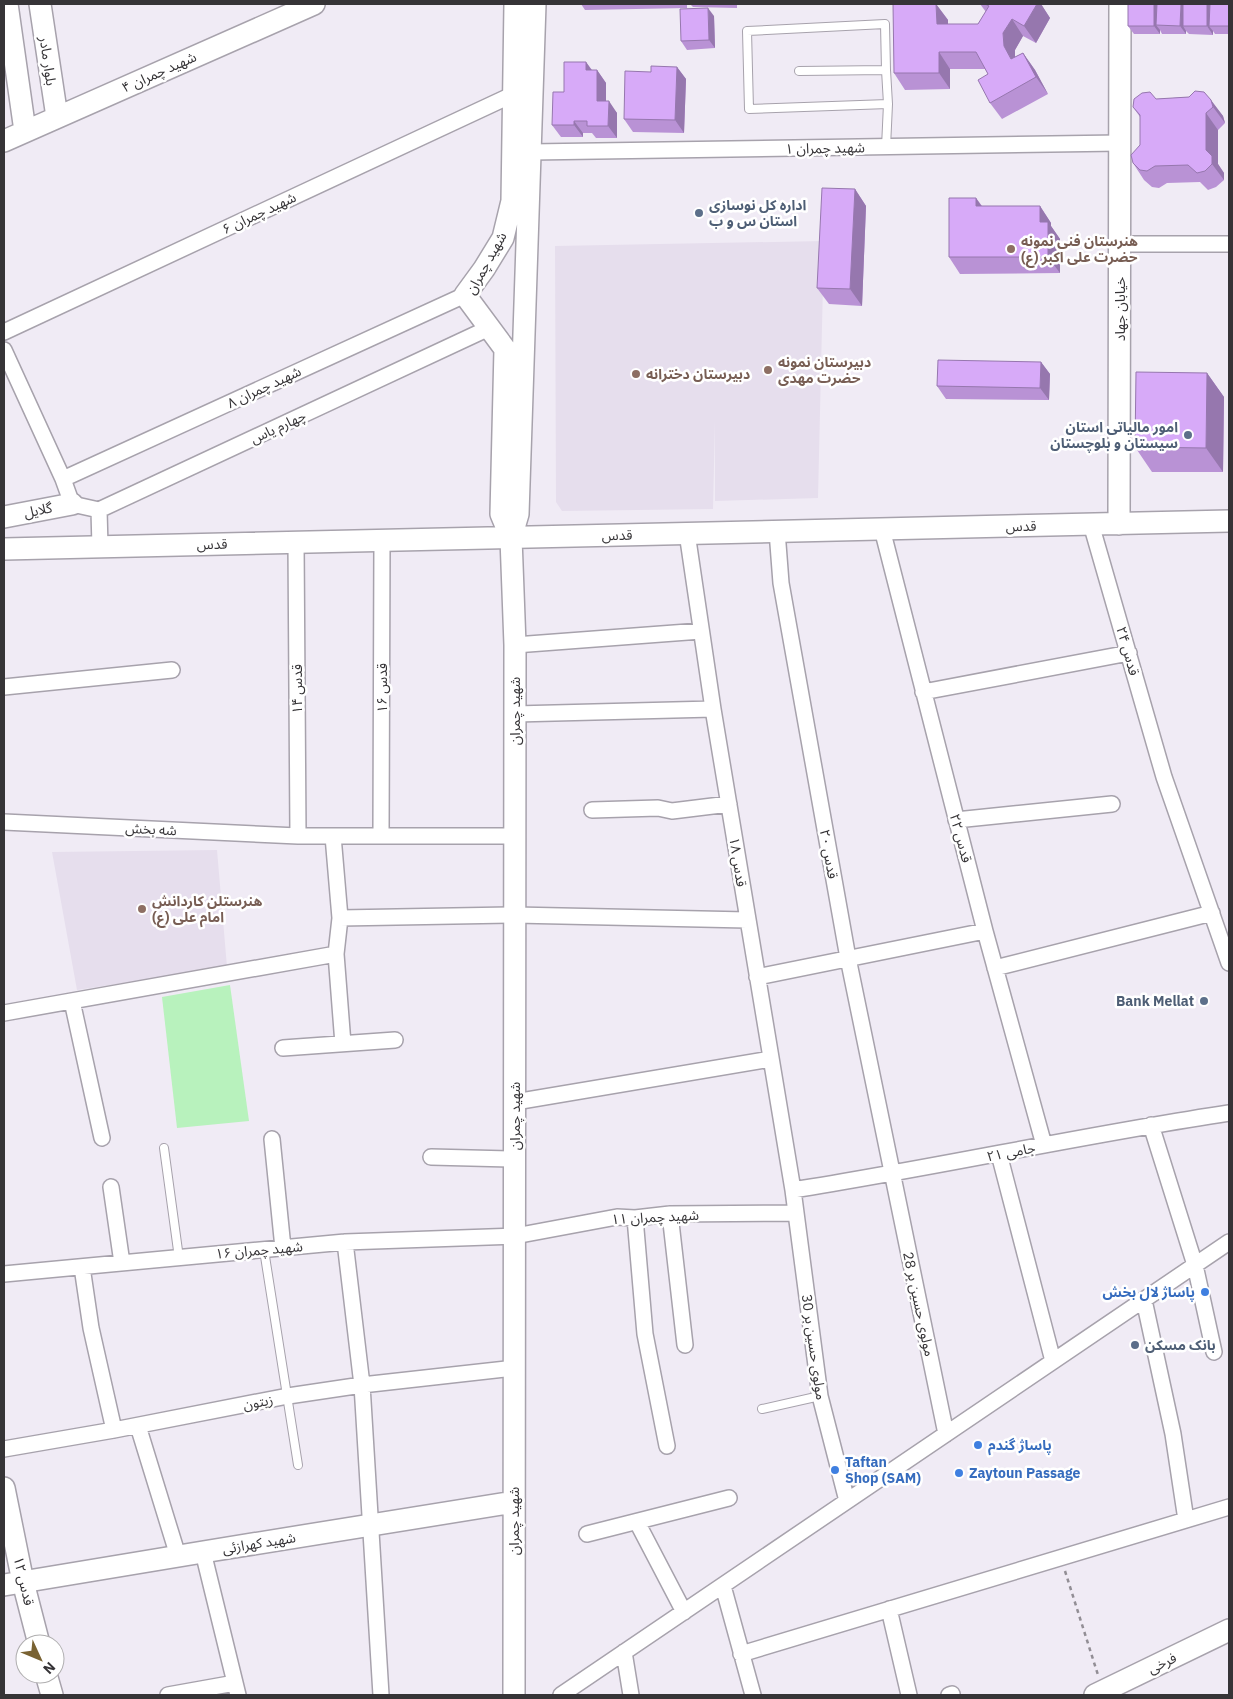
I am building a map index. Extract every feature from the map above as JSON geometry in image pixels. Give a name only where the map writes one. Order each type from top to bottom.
[{"type":"street","points":[[7,4],[25,132]]},
{"type":"street","name":"بلوار مادر","points":[[40,4],[56,118]]},
{"type":"street","name":"شهید چمران ۴","points":[[4,141],[314,4]]},
{"type":"street","name":"شهید چمران","points":[[511,538],[501,514],[506,349],[465,295],[484,269],[502,238],[512,201],[515,4]]},
{"type":"street","name":"شهید چمران","points":[[514,1695],[516,645],[511,538],[518,514],[535,4]]},
{"type":"street","name":"خیابان جهاد","points":[[1120,4],[1120,524]]},
{"type":"street","name":"شهید چمران ۶","points":[[4,332],[514,94]]},
{"type":"street","name":"شهید چمران ۱","points":[[531,152],[1120,144]]},
{"type":"street","points":[[1120,244],[1229,244]]},
{"type":"street","name":"شهید چمران ۸","points":[[64,479],[465,295]]},
{"type":"street","name":"چهارم یاس","points":[[99,510],[489,328]]},
{"type":"street","points":[[4,350],[64,479],[72,504],[99,510],[100,547]]},
{"type":"street","name":"گلایل","points":[[4,518],[72,504]]},
{"type":"street","name":"قدس","points":[[4,549],[1229,521]]},
{"type":"street","name":"قدس ۲۴","points":[[1091,524],[1164,777],[1229,963]]},
{"type":"street","name":"قدس ۲۲","points":[[882,529],[985,931],[1044,1145]]},
{"type":"street","name":"قدس ۲۰","points":[[777,531],[781,583],[848,958],[892,1174]]},
{"type":"street","name":"قدس ۱۸","points":[[687,534],[728,804],[793,1190]]},
{"type":"street","name":"قدس ۱۶","points":[[381,835],[382,540]]},
{"type":"street","name":"قدس ۱۴","points":[[296,542],[298,836]]},
{"type":"street","points":[[516,645],[701,631]]},
{"type":"street","points":[[923,692],[1129,653]]},
{"type":"street","points":[[4,688],[172,670]]},
{"type":"street","points":[[515,714],[713,709]]},
{"type":"street","points":[[592,810],[658,808],[672,811],[728,804]]},
{"type":"street","points":[[956,820],[1112,804]]},
{"type":"street","name":"شه بخش","points":[[4,822],[298,836],[515,836]]},
{"type":"street","points":[[333,836],[340,918],[336,954],[343,1044]]},
{"type":"street","points":[[995,968],[1212,913]]},
{"type":"street","points":[[340,918],[515,915],[747,920]]},
{"type":"street","points":[[757,977],[985,931]]},
{"type":"street","points":[[4,1013],[336,954]]},
{"type":"street","points":[[72,1001],[102,1138]]},
{"type":"street","points":[[283,1048],[395,1040]]},
{"type":"street","points":[[515,1102],[771,1059]]},
{"type":"street","name":"جامی ۲۱","points":[[793,1190],[892,1174],[1151,1125],[1229,1113]]},
{"type":"street","points":[[1151,1125],[1195,1265],[1214,1352]]},
{"type":"street","points":[[272,1139],[283,1248]]},
{"type":"street","points":[[999,1154],[1053,1361]]},
{"type":"street","points":[[431,1157],[515,1159]]},
{"type":"street","name":"مولوی حسین بر 28","points":[[892,1174],[946,1434]]},
{"type":"street","points":[[111,1187],[122,1263]]},
{"type":"street","name":"مولوی حسین بر 30","points":[[793,1190],[820,1396],[847,1501]]},
{"type":"street","name":"شهید چمران ۱۱","points":[[515,1236],[617,1217],[634,1218],[670,1214],[796,1213]]},
{"type":"street","points":[[670,1214],[685,1344]]},
{"type":"street","points":[[634,1218],[645,1334],[667,1446]]},
{"type":"street","name":"شهید چمران ۱۶","points":[[4,1274],[345,1242],[515,1236]]},
{"type":"street","points":[[345,1242],[362,1385],[381,1695]]},
{"type":"street","points":[[561,1695],[1229,1242]]},
{"type":"street","points":[[82,1267],[91,1328],[114,1430]]},
{"type":"street","points":[[1144,1300],[1173,1434],[1186,1520]]},
{"type":"street","name":"زیتون","points":[[4,1449],[138,1426],[288,1396],[362,1385],[514,1368]]},
{"type":"street","points":[[138,1426],[178,1556]]},
{"type":"street","name":"قدس ۱۲","points":[[4,1488],[13,1584],[35,1634]]},
{"type":"street","points":[[586,1534],[728,1498]]},
{"type":"street","name":"شهید کهرازئی","points":[[13,1584],[514,1502]]},
{"type":"street","points":[[741,1654],[1229,1507]]},
{"type":"street","points":[[636,1522],[684,1612]]},
{"type":"street","points":[[168,1695],[236,1689],[203,1552]]},
{"type":"street","points":[[723,1586],[753,1695]]},
{"type":"street","points":[[889,1609],[909,1695]]},
{"type":"street","name":"فرخی","points":[[1099,1693],[1229,1630]]},
{"type":"street","points":[[624,1652],[631,1695]]},
{"type":"lane","points":[[886,147],[888,104],[885,24],[747,31],[748,109],[888,104]]},
{"type":"lane","points":[[799,71],[886,70]]},
{"type":"lane","points":[[164,1148],[179,1258]]},
{"type":"lane","points":[[264,1250],[298,1465]]},
{"type":"lane","points":[[762,1410],[820,1396]]},
{"type":"path","points":[[1060,1557],[1099,1693]]},
{"type":"shaded area","name":"دبیرستان دخترانه","points":[[824,241],[818,498],[715,501],[715,421],[713,509],[562,511],[556,502],[555,246]]},
{"type":"shaded area","name":"هنرستلن کاردانش امام علی (ع)","points":[[217,850],[227,967],[77,990],[52,852]]},
{"type":"green space","points":[[230,985],[249,1121],[177,1128],[162,997]]},
{"type":"building","points":[[893,4],[936,4],[937,24],[978,24],[989,6],[985,4],[1037,4],[1024,26],[1012,19],[1003,33],[1004,46],[1011,59],[1023,53],[1036,77],[990,103],[978,80],[988,74],[976,52],[939,52],[939,73],[894,73]]},
{"type":"building","points":[[1128,4],[1154,4],[1154,26],[1128,26]]},
{"type":"building","points":[[1157,4],[1181,4],[1180,26],[1156,25]]},
{"type":"building","points":[[1183,4],[1207,4],[1207,26],[1183,26]]},
{"type":"building","points":[[1210,4],[1229,4],[1229,26],[1209,26]]},
{"type":"building","points":[[708,8],[709,40],[681,41],[680,9]]},
{"type":"building","points":[[564,62],[586,62],[586,70],[597,70],[597,101],[609,101],[608,126],[587,126],[587,121],[574,121],[574,125],[552,125],[553,92],[564,92]]},
{"type":"building","points":[[651,66],[677,67],[675,120],[624,119],[625,71],[651,72]]},
{"type":"building","points":[[1195,91],[1204,92],[1211,100],[1213,107],[1206,113],[1206,150],[1212,156],[1212,164],[1205,171],[1197,173],[1188,165],[1155,166],[1147,171],[1140,170],[1133,163],[1131,155],[1140,145],[1140,115],[1133,107],[1134,99],[1142,93],[1150,92],[1156,99],[1189,97]]},
{"type":"building","points":[[822,188],[855,189],[850,289],[817,288]]},
{"type":"building","points":[[949,198],[976,198],[976,206],[1040,206],[1040,222],[1048,222],[1048,257],[949,257]]},
{"type":"building","points":[[938,360],[1041,362],[1040,388],[937,386]]},
{"type":"building","points":[[1136,372],[1207,373],[1206,448],[1135,447]]},
{"type":"place","name":"اداره کل نوسازی استان س و ب","points":[[699,213]]},
{"type":"place","name":"هنرستان فنی نمونه حضرت علی اکبر (ع)","points":[[1011,249]]},
{"type":"place","name":"دبیرستان نمونه حضرت مهدی","points":[[768,370]]},
{"type":"place","name":"دبیرستان دخترانه","points":[[636,374]]},
{"type":"place","name":"امور مالیاتی استان سیستان و بلوچستان","points":[[1188,435]]},
{"type":"place","name":"هنرستلن کاردانش امام علی (ع)","points":[[142,909]]},
{"type":"place","name":"Bank Mellat","points":[[1204,1001]]},
{"type":"place","name":"پاساژ لال بخش","points":[[1205,1292]]},
{"type":"place","name":"بانک مسکن","points":[[1135,1345]]},
{"type":"place","name":"پاساژ گندم","points":[[978,1445]]},
{"type":"place","name":"Taftan Shop (SAM)","points":[[835,1470]]},
{"type":"place","name":"Zaytoun Passage","points":[[959,1473]]}]
